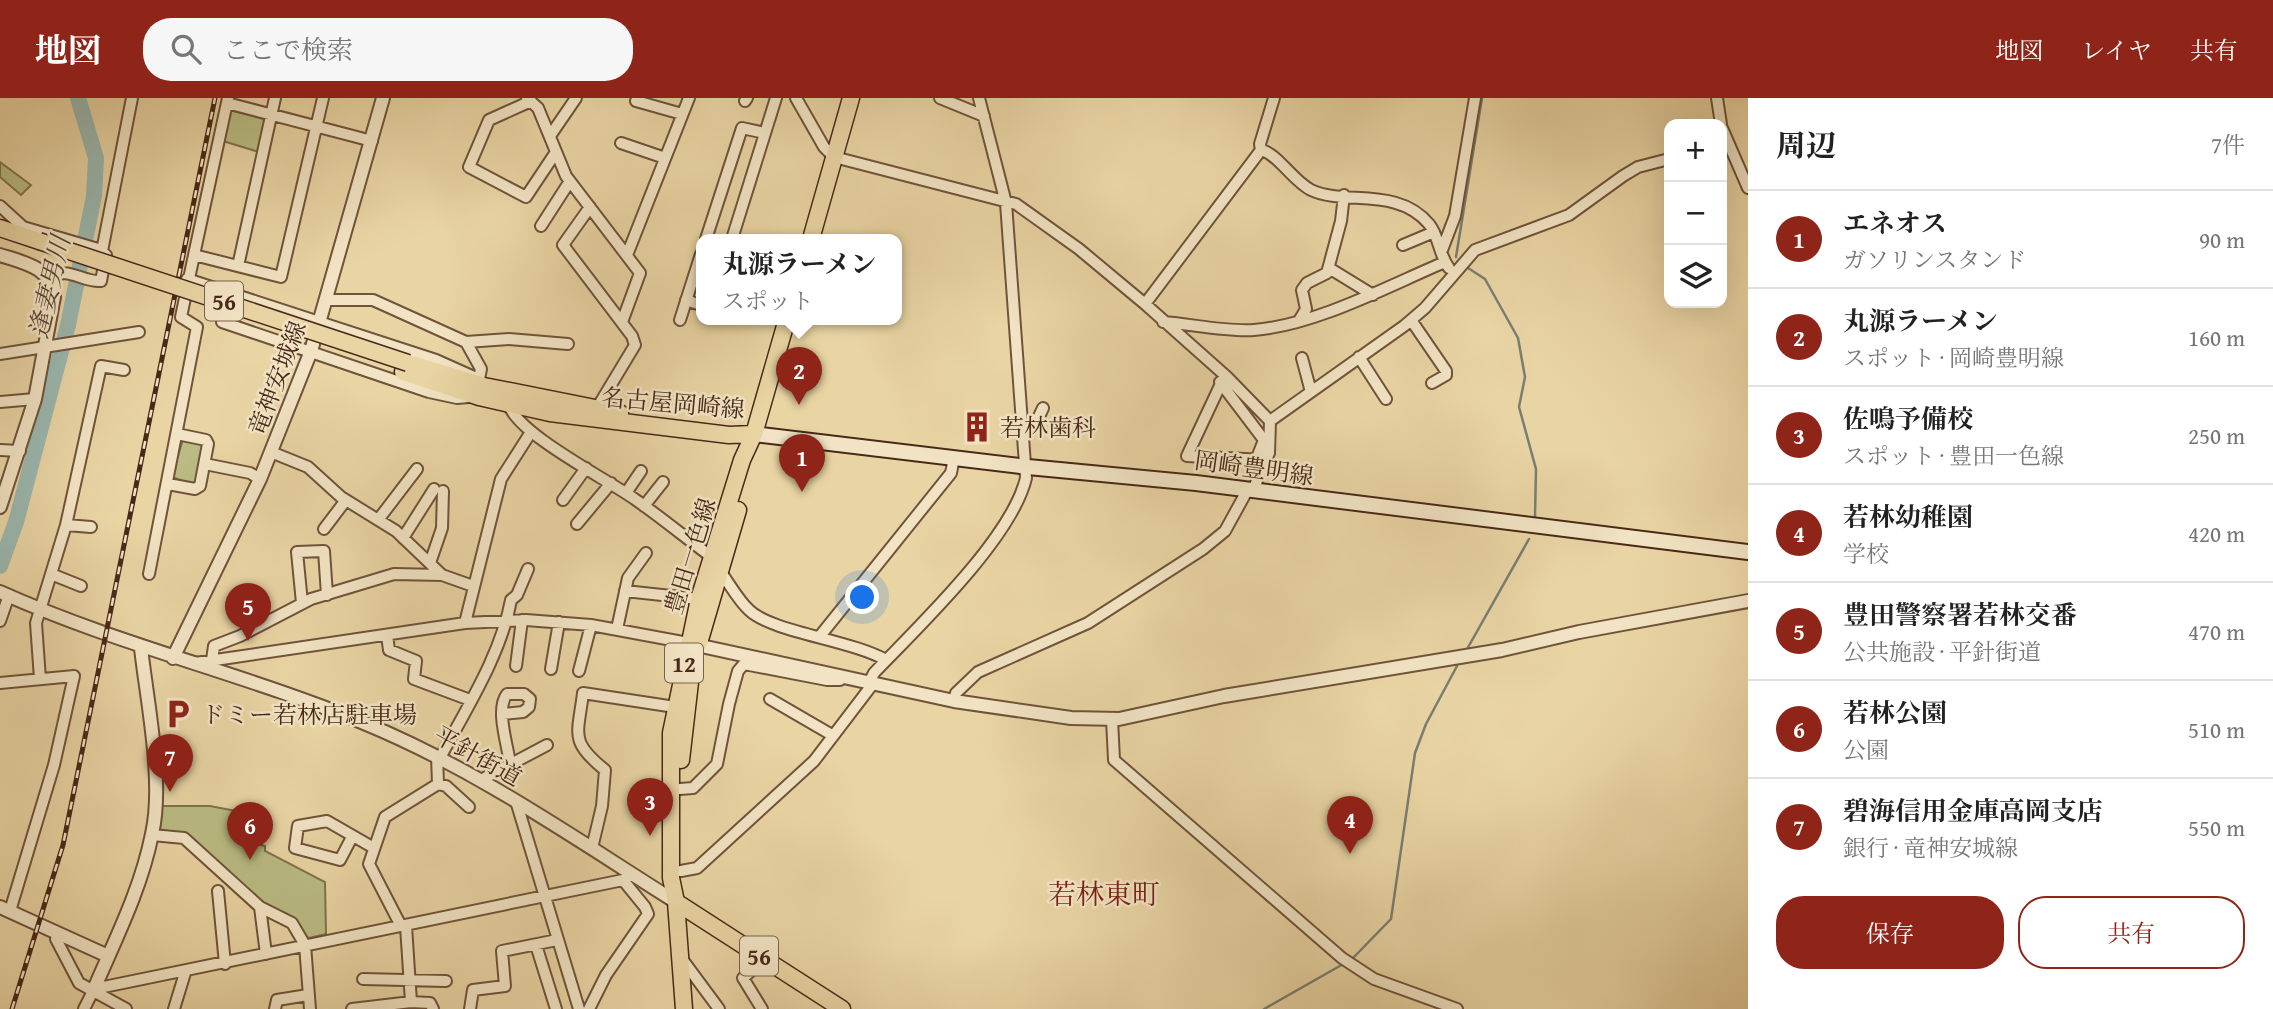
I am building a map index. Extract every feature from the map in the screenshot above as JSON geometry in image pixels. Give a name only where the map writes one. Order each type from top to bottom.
[{"type":"main road","points":[[811,234],[851,98]]},
{"type":"main road","name":"名古屋岡崎線","points":[[0,228],[38,246],[406,367],[481,387],[597,408],[729,425],[754,434]]},
{"type":"main road","name":"名古屋岡崎線","points":[[0,239],[38,246]]},
{"type":"main road","name":"豊田一色線","points":[[684,1009],[682,959],[671,877],[671,733],[675,708],[743,460],[754,434],[785,325]]},
{"type":"main road","name":"名古屋岡崎線","points":[[481,387],[509,405],[729,435],[754,434]]},
{"type":"main road","name":"岡崎豊明線","points":[[754,434],[1250,490],[1748,552]]},
{"type":"main road","name":"豊田一色線","points":[[676,902],[681,871],[682,742],[693,644],[699,599],[716,565]]},
{"type":"main road","name":"56","points":[[676,902],[842,1009]]},
{"type":"street","points":[[100,250],[132,98]]},
{"type":"street","points":[[238,266],[275,98]]},
{"type":"street","points":[[194,255],[278,276],[284,275],[323,98]]},
{"type":"street","name":"竜神安城線","points":[[173,659],[260,479],[321,323],[383,98]]},
{"type":"street","points":[[550,136],[576,98]]},
{"type":"street","points":[[627,255],[689,98]]},
{"type":"street","points":[[734,234],[776,98]]},
{"type":"street","points":[[796,98],[824,147],[834,157],[1016,204],[1079,249],[1144,304],[1270,421],[1272,440],[1260,460]]},
{"type":"street","points":[[940,98],[984,116]]},
{"type":"street","points":[[1144,304],[1261,150],[1260,144],[1274,98]]},
{"type":"street","points":[[1442,250],[1455,216],[1475,98]]},
{"type":"street","points":[[1717,98],[1720,119]]},
{"type":"street","points":[[556,152],[526,197],[469,167],[489,120],[529,99],[550,136],[570,181],[640,273],[622,322]]},
{"type":"street","points":[[149,574],[197,327],[181,317],[187,279],[227,100],[372,141]]},
{"type":"street","points":[[681,871],[697,868],[814,761],[886,660],[970,570],[1018,502],[1028,467],[1006,203],[981,100]]},
{"type":"street","points":[[636,101],[682,114]]},
{"type":"street","points":[[708,234],[741,128],[765,133]]},
{"type":"street","points":[[621,143],[665,158]]},
{"type":"street","points":[[1727,149],[1748,188]]},
{"type":"street","points":[[1261,150],[1275,157],[1290,175],[1310,189],[1322,194],[1392,201],[1424,218],[1434,232],[1445,262],[1453,273]]},
{"type":"street","points":[[1270,421],[1411,320],[1425,308],[1475,250],[1569,215],[1623,176],[1639,167],[1664,160]]},
{"type":"street","points":[[541,226],[570,181]]},
{"type":"street","points":[[1300,319],[1306,309],[1302,290],[1307,283],[1327,273],[1329,268],[1341,221],[1344,195]]},
{"type":"street","points":[[0,206],[23,227],[100,250],[107,260],[103,278],[97,282],[68,272],[56,273],[49,279]]},
{"type":"street","points":[[590,206],[563,245],[622,322],[635,345],[597,408]]},
{"type":"street","points":[[1403,245],[1434,232]]},
{"type":"street","points":[[0,255],[32,265],[49,279],[54,288],[35,399],[20,451],[1,501]]},
{"type":"street","points":[[1163,322],[1252,330],[1300,319],[1373,295],[1445,262]]},
{"type":"street","points":[[1329,268],[1373,295]]},
{"type":"street","points":[[680,320],[696,269]]},
{"type":"street","points":[[187,279],[436,360],[481,387]]},
{"type":"street","points":[[327,300],[373,300],[466,342],[509,339],[568,344]]},
{"type":"street","points":[[686,300],[696,303]]},
{"type":"street","points":[[1411,320],[1446,371],[1446,375],[1433,383]]},
{"type":"street","points":[[222,322],[429,392],[457,398],[481,387]]},
{"type":"street","points":[[0,354],[139,332]]},
{"type":"street","points":[[466,342],[481,369],[481,387]]},
{"type":"street","points":[[1359,357],[1386,399]]},
{"type":"street","points":[[1302,358],[1311,392]]},
{"type":"street","points":[[40,679],[36,624],[66,525],[101,366],[124,370]]},
{"type":"street","points":[[1223,379],[1187,456],[1260,460]]},
{"type":"street","points":[[954,701],[956,693],[978,672],[1088,623],[1203,549],[1225,531],[1250,490],[1264,440],[1223,379]]},
{"type":"street","points":[[0,401],[35,399]]},
{"type":"street","points":[[509,405],[516,418],[531,432],[626,493],[716,565],[749,611],[773,623],[865,649],[886,660]]},
{"type":"street","points":[[1025,432],[1035,425],[1043,408]]},
{"type":"street","points":[[465,623],[501,479],[531,432]]},
{"type":"street","points":[[168,484],[195,489],[200,486],[205,464],[206,440],[177,434]]},
{"type":"street","points":[[0,450],[20,451]]},
{"type":"street","points":[[271,452],[308,467],[346,500],[403,538],[442,575]]},
{"type":"street","points":[[820,636],[951,474],[954,458]]},
{"type":"street","points":[[205,464],[250,472],[260,479]]},
{"type":"street","points":[[563,500],[586,468]]},
{"type":"street","points":[[378,520],[417,469]]},
{"type":"street","points":[[626,493],[641,471]]},
{"type":"street","points":[[644,506],[663,482]]},
{"type":"street","points":[[577,524],[611,483]]},
{"type":"street","points":[[403,538],[438,490],[442,528],[430,563]]},
{"type":"street","points":[[324,529],[346,500]]},
{"type":"street","points":[[66,525],[91,527]]},
{"type":"street","points":[[302,603],[297,552],[324,551],[327,595]]},
{"type":"street","points":[[617,629],[628,578],[646,553]]},
{"type":"street","points":[[438,784],[438,757],[470,700],[507,621],[511,600],[517,595],[528,569]]},
{"type":"street","points":[[51,574],[81,586]]},
{"type":"street","points":[[212,660],[214,646],[240,636],[302,603],[394,574],[442,575],[473,586]]},
{"type":"street","points":[[625,591],[699,599]]},
{"type":"street","points":[[0,621],[5,594]]},
{"type":"street","name":"平針街道","points":[[5,594],[141,648],[363,723],[438,757],[516,800],[592,848],[627,877],[676,902]]},
{"type":"street","points":[[189,663],[465,623],[522,620],[559,622],[617,629],[693,644],[954,701],[1072,719],[1112,719],[1183,707],[1224,696],[1502,650],[1579,632],[1748,601]]},
{"type":"street","points":[[516,666],[522,620]]},
{"type":"street","points":[[551,669],[559,622]]},
{"type":"street","points":[[579,671],[591,625]]},
{"type":"street","points":[[387,635],[389,650],[416,661],[414,679],[470,700]]},
{"type":"street","points":[[84,1009],[133,903],[152,835],[155,764],[141,648]]},
{"type":"street","points":[[236,679],[233,670],[239,655]]},
{"type":"street","points":[[680,789],[693,788],[717,764],[729,704],[738,671],[744,664],[827,680],[850,679]]},
{"type":"street","points":[[0,683],[74,676],[54,765],[5,909],[108,956]]},
{"type":"street","points":[[592,848],[602,806],[606,770],[586,754],[578,741],[583,693],[675,708]]},
{"type":"street","points":[[770,699],[832,735]]},
{"type":"street","points":[[503,714],[510,764]]},
{"type":"street","points":[[1112,719],[1114,760],[1342,958],[1374,979],[1457,1009]]},
{"type":"street","points":[[481,780],[547,745]]},
{"type":"street","points":[[411,1002],[403,926],[369,864],[385,817],[438,784],[446,786],[469,807]]},
{"type":"street","points":[[516,800],[543,897],[579,1009]]},
{"type":"street","points":[[352,837],[340,860],[295,848],[298,825],[327,821],[374,848]]},
{"type":"street","points":[[152,835],[184,838],[260,907],[292,923],[305,946],[310,1009]]},
{"type":"street","points":[[94,989],[185,973],[627,877],[648,914],[606,975],[589,1009]]},
{"type":"street","points":[[218,891],[225,964]]},
{"type":"street","points":[[260,907],[266,954]]},
{"type":"street","points":[[56,939],[79,983],[126,1009]]},
{"type":"street","points":[[470,1009],[473,990],[505,986],[502,951],[557,940]]},
{"type":"street","points":[[536,945],[556,1009]]},
{"type":"street","points":[[682,959],[719,1009]]},
{"type":"street","points":[[762,1009],[743,978],[765,959]]},
{"type":"street","points":[[174,1009],[185,973]]},
{"type":"street","points":[[363,979],[446,981]]},
{"type":"street","points":[[275,1009],[277,1000],[308,995]]},
{"type":"street","points":[[352,1009],[411,1002],[430,1003],[433,1009]]},
{"type":"green space","points":[[230,110],[267,120],[259,152],[223,141]]},
{"type":"green space","points":[[0,162],[31,185],[21,195],[0,177]]},
{"type":"green space","points":[[183,439],[201,443],[203,446],[196,481],[191,484],[172,477]]},
{"type":"green space","points":[[156,806],[210,806],[257,815],[251,842],[265,846],[265,851],[325,882],[326,934],[309,938],[305,936],[256,900],[185,834],[159,830]]},
{"type":"waterway","name":"逢妻男川","points":[[0,566],[16,522],[68,325],[94,196],[96,158],[78,98]]},
{"type":"waterway","points":[[1456,257],[1482,98]]},
{"type":"waterway","points":[[1468,268],[1485,279],[1518,338],[1525,377],[1519,407],[1536,469],[1535,517]]},
{"type":"waterway","points":[[1466,651],[1529,539]]},
{"type":"waterway","points":[[1352,959],[1391,919],[1415,753],[1426,724],[1457,666]]},
{"type":"waterway","points":[[1264,1009],[1345,963]]},
{"type":"railway","points":[[12,1009],[63,845],[215,98]]},
{"type":"place","name":"丸源ラーメン","points":[[799,405]]},
{"type":"place","name":"若林歯科","points":[[977,427]]},
{"type":"place","name":"エネオス","points":[[802,492]]},
{"type":"place","name":"豊田警察署若林交番","points":[[248,641]]},
{"type":"place","name":"ドミー若林店駐車場","points":[[178,714]]},
{"type":"place","name":"碧海信用金庫高岡支店","points":[[170,792]]},
{"type":"place","name":"佐鳴予備校","points":[[650,836]]},
{"type":"place","name":"若林幼稚園","points":[[1350,854]]},
{"type":"place","name":"若林公園","points":[[250,860]]},
{"type":"district","name":"若林東町","points":[[1104,893]]}]
